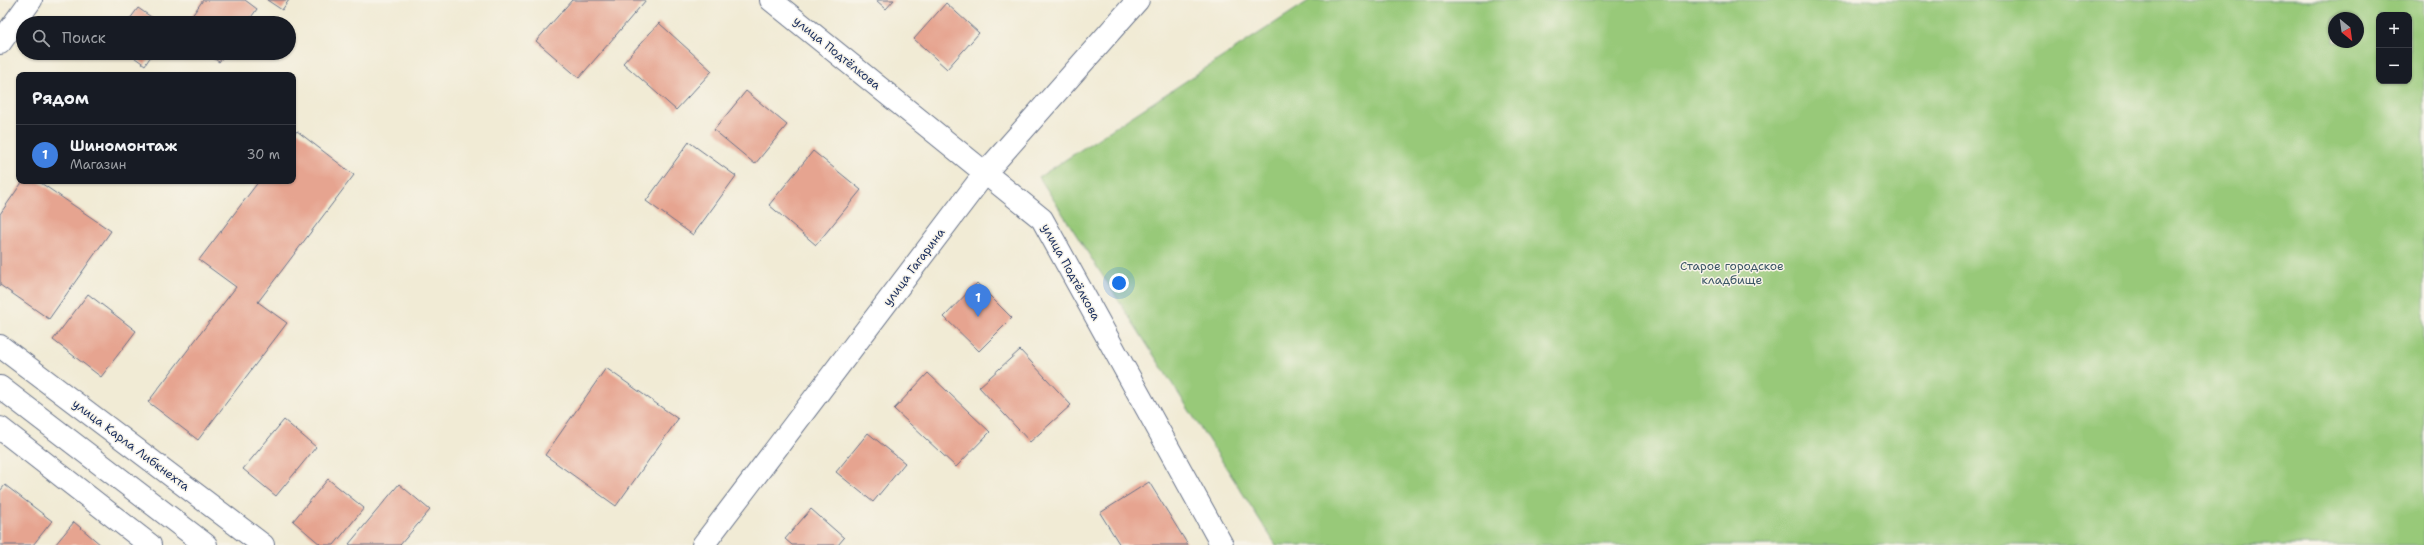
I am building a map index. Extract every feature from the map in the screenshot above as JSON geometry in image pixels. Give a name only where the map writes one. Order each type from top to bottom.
[{"type":"street","points":[[19,16],[31,0]]},
{"type":"street","name":"улица Подтёлкова","points":[[772,0],[1042,219],[1222,545]]},
{"type":"street","name":"улица Гагарина","points":[[703,545],[985,173],[1138,0]]},
{"type":"street","points":[[0,43],[16,21]]},
{"type":"street","name":"улица Карла Либкнехта","points":[[0,346],[263,545]]},
{"type":"street","points":[[0,387],[206,545]]},
{"type":"street","points":[[0,428],[150,545]]},
{"type":"green space","name":"Старое городское кладбище","points":[[1310,0],[2424,0],[2424,545],[1276,545],[1039,177]]},
{"type":"building","points":[[203,0],[245,0],[257,9],[252,16],[192,16]]},
{"type":"building","points":[[267,0],[289,0],[282,10]]},
{"type":"building","points":[[572,0],[646,0],[579,78],[536,41]]},
{"type":"building","points":[[876,0],[894,0],[886,9]]},
{"type":"building","points":[[946,3],[979,33],[947,69],[914,39]]},
{"type":"building","points":[[138,8],[150,16],[132,16]]},
{"type":"building","points":[[659,23],[712,71],[676,110],[623,63]]},
{"type":"building","points":[[138,60],[148,60],[145,65]]},
{"type":"building","points":[[746,91],[787,125],[755,164],[714,130]]},
{"type":"building","points":[[297,131],[354,175],[258,302],[287,323],[198,440],[148,402],[236,287],[199,260],[257,184],[296,184]]},
{"type":"building","points":[[689,142],[736,176],[693,235],[646,201]]},
{"type":"building","points":[[813,151],[861,190],[816,245],[769,205]]},
{"type":"building","points":[[21,184],[42,184],[111,231],[49,319],[0,285],[0,214]]},
{"type":"building","points":[[977,283],[1012,318],[979,351],[944,317]]},
{"type":"building","points":[[88,294],[136,331],[101,377],[53,340]]},
{"type":"building","points":[[1020,350],[1071,405],[1030,442],[979,387]]},
{"type":"building","points":[[606,368],[678,419],[616,506],[545,455]]},
{"type":"building","points":[[928,373],[990,432],[956,467],[894,409]]},
{"type":"building","points":[[284,420],[316,447],[276,496],[243,469]]},
{"type":"building","points":[[868,433],[905,463],[873,502],[836,472]]},
{"type":"building","points":[[328,479],[364,508],[334,545],[321,545],[293,521]]},
{"type":"building","points":[[1149,482],[1188,545],[1120,545],[1100,513]]},
{"type":"building","points":[[399,484],[430,510],[400,545],[349,544]]},
{"type":"building","points":[[5,485],[52,521],[33,545],[0,545],[0,491]]},
{"type":"building","points":[[811,509],[844,538],[838,545],[792,545],[785,539]]},
{"type":"building","points":[[74,522],[101,545],[55,545]]},
{"type":"place","name":"Шиномонтаж","points":[[978,317]]}]
